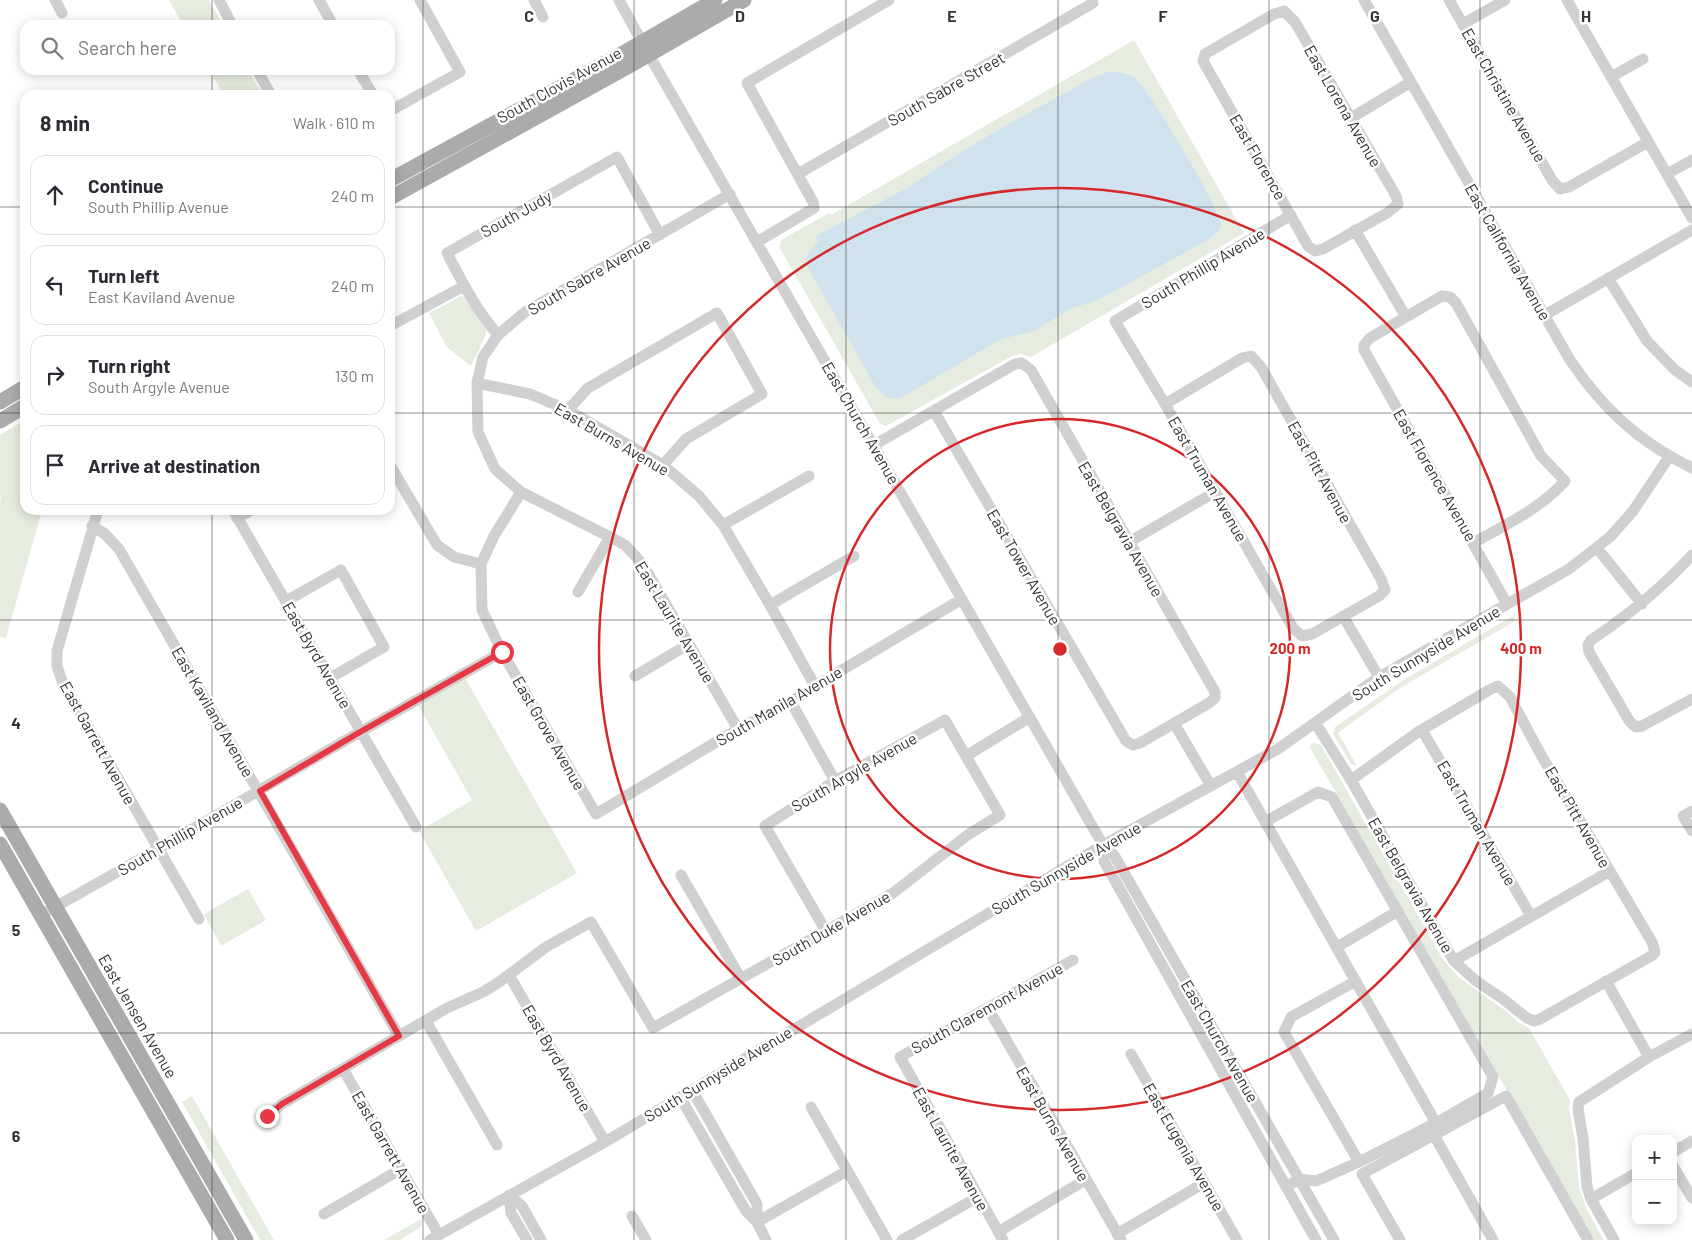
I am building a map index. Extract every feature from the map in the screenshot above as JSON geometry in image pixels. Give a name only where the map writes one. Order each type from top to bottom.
[{"type":"main road","name":"South Clovis Avenue","points":[[395,195],[645,49],[715,0]]},
{"type":"main road","name":"South Clovis Avenue","points":[[395,177],[744,0]]},
{"type":"main road","points":[[0,402],[20,391]]},
{"type":"main road","points":[[0,421],[20,409]]},
{"type":"main road","name":"East Jensen Avenue","points":[[0,810],[246,1240]]},
{"type":"main road","points":[[0,844],[227,1240]]},
{"type":"street","points":[[55,0],[62,13]]},
{"type":"street","points":[[218,0],[229,20]]},
{"type":"street","points":[[319,0],[330,20]]},
{"type":"street","points":[[395,108],[460,72],[420,0]]},
{"type":"street","points":[[534,0],[544,17]]},
{"type":"street","name":"East Church Avenue","points":[[619,0],[645,49],[1103,845],[1114,855],[1334,1240]]},
{"type":"street","points":[[757,242],[814,208],[813,202],[798,174],[747,83],[889,0]]},
{"type":"street","name":"East California Avenue","points":[[1364,0],[1570,360],[1598,398],[1628,428],[1669,457],[1692,468]]},
{"type":"street","name":"East Christine Avenue","points":[[1449,0],[1552,180],[1560,189],[1568,187],[1648,142]]},
{"type":"street","points":[[1463,24],[1505,0]]},
{"type":"street","points":[[1567,0],[1692,218]]},
{"type":"street","name":"South Sabre Street","points":[[798,174],[1093,1]]},
{"type":"street","name":"East Lorena Avenue","points":[[1203,61],[1206,54],[1274,14],[1284,11],[1295,22],[1396,196],[1398,204],[1387,213],[1355,230]]},
{"type":"street","points":[[1611,77],[1643,58]]},
{"type":"street","name":"East Florence","points":[[1203,61],[1308,246],[1315,251],[1323,249],[1355,230]]},
{"type":"street","points":[[260,75],[268,90]]},
{"type":"street","points":[[361,75],[370,90]]},
{"type":"street","points":[[1351,118],[1411,82]]},
{"type":"street","name":"South Judy","points":[[464,286],[447,253],[617,158],[660,235]]},
{"type":"street","points":[[1666,174],[1692,160]]},
{"type":"street","name":"South Sabre Avenue","points":[[477,383],[483,357],[498,335],[525,312],[730,194]]},
{"type":"street","name":"South Phillip Avenue","points":[[1115,321],[1291,215]]},
{"type":"street","points":[[1355,230],[1406,317],[1442,296],[1450,297],[1456,303],[1541,456],[1564,481],[1553,494],[1525,513],[1473,543]]},
{"type":"street","points":[[1545,315],[1692,230]]},
{"type":"street","points":[[1608,278],[1647,342],[1675,370],[1692,382]]},
{"type":"street","points":[[395,323],[464,286],[486,322],[498,335]]},
{"type":"street","points":[[568,410],[588,388],[716,313],[762,394],[686,439],[663,465]]},
{"type":"street","name":"East Florence Avenue","points":[[1406,317],[1370,338],[1364,345],[1364,350],[1507,604]]},
{"type":"street","name":"East Truman Avenue","points":[[1115,321],[1165,404],[1293,628],[1302,636],[1312,634],[1343,616]]},
{"type":"street","name":"East Pitt Avenue","points":[[1165,404],[1242,358],[1251,356],[1261,367],[1385,590],[1380,596],[1343,616]]},
{"type":"street","name":"East Belgravia Avenue","points":[[934,411],[1015,364],[1022,363],[1031,370],[1215,692],[1215,698],[1209,703],[1174,723]]},
{"type":"street","name":"East Burns Avenue","points":[[477,383],[530,394],[568,410],[663,465],[699,496],[723,526],[815,686]]},
{"type":"street","name":"East Laurite Avenue","points":[[477,383],[478,432],[495,468],[520,492],[610,536],[624,545],[639,560],[738,729]]},
{"type":"street","points":[[874,446],[934,411]]},
{"type":"street","name":"East Tower Avenue","points":[[934,411],[1126,741],[1133,745],[1140,743],[1174,723]]},
{"type":"street","name":"South Sunnyside Avenue","points":[[435,1237],[605,1142],[1103,845],[1278,749],[1316,724],[1379,677],[1569,569],[1598,548],[1633,511],[1669,457]]},
{"type":"street","points":[[395,474],[437,545],[454,557],[481,564],[494,536],[520,492]]},
{"type":"street","points":[[723,526],[809,476]]},
{"type":"street","points":[[1128,542],[1215,492]]},
{"type":"street","name":"East Garrett Avenue","points":[[96,515],[57,651],[57,666],[62,681],[199,919]]},
{"type":"street","name":"East Byrd Avenue","points":[[236,515],[416,827]]},
{"type":"street","name":"East Kaviland Avenue","points":[[92,526],[105,534],[120,549],[399,1036]]},
{"type":"street","points":[[578,592],[610,536]]},
{"type":"street","points":[[1598,548],[1642,604]]},
{"type":"street","points":[[1692,555],[1642,604],[1591,640],[1588,645],[1590,652],[1630,722],[1636,727],[1642,726],[1692,699]]},
{"type":"street","points":[[770,605],[854,556]]},
{"type":"street","name":"East Grove Avenue","points":[[481,564],[482,610],[502,652],[596,814]]},
{"type":"street","points":[[286,601],[341,570],[384,647],[330,678]]},
{"type":"street","name":"South Manila Avenue","points":[[596,814],[738,729],[791,702],[962,598]]},
{"type":"street","points":[[1343,616],[1379,677]]},
{"type":"street","points":[[635,676],[689,644]]},
{"type":"street","name":"South Phillip Avenue","points":[[41,915],[502,652]]},
{"type":"street","name":"East Pitt Avenue","points":[[1422,730],[1491,688],[1498,686],[1510,697],[1540,753],[1652,942],[1655,952],[1653,955],[1606,981]]},
{"type":"street","points":[[791,702],[835,781]]},
{"type":"street","points":[[966,756],[1030,717]]},
{"type":"street","name":"South Argyle Avenue","points":[[826,931],[765,826],[835,781],[945,720],[966,756]]},
{"type":"street","points":[[1174,723],[1211,786]]},
{"type":"street","name":"East Belgravia Avenue","points":[[1316,724],[1351,780],[1454,961],[1476,981],[1527,1018],[1534,1021],[1606,981]]},
{"type":"street","points":[[1351,780],[1422,730]]},
{"type":"street","name":"East Truman Avenue","points":[[1422,730],[1531,916]]},
{"type":"street","name":"South Duke Avenue","points":[[508,975],[546,947],[591,922],[653,1028],[893,892],[970,834],[1000,815],[966,756]]},
{"type":"street","points":[[1237,772],[1436,1123]]},
{"type":"street","points":[[1265,822],[1318,792],[1332,798],[1493,1077],[1488,1093],[1436,1123],[1359,1162],[1316,1181],[1300,1179],[1286,1187]]},
{"type":"street","points":[[1688,814],[1692,831]]},
{"type":"street","name":"East Church Avenue","points":[[1103,845],[1104,861],[1316,1240]]},
{"type":"street","points":[[1454,961],[1610,871]]},
{"type":"street","points":[[681,875],[741,979]]},
{"type":"street","points":[[1337,947],[1398,912]]},
{"type":"street","name":"South Claremont Avenue","points":[[900,1057],[1072,960]]},
{"type":"street","points":[[267,1116],[282,1104],[447,1008],[482,992],[508,975]]},
{"type":"street","name":"East Byrd Avenue","points":[[508,975],[605,1142]]},
{"type":"street","points":[[1356,981],[1291,1017],[1284,1032],[1359,1162]]},
{"type":"street","points":[[1606,981],[1650,1057]]},
{"type":"street","name":"East Burns Avenue","points":[[988,1008],[1119,1237]]},
{"type":"street","points":[[426,1021],[497,1144]]},
{"type":"street","points":[[1614,1240],[1591,1199],[1587,1187],[1579,1102],[1650,1057],[1692,1034]]},
{"type":"street","name":"East Eugenia Avenue","points":[[1131,1054],[1237,1240]]},
{"type":"street","name":"East Laurite Avenue","points":[[900,1057],[1000,1236]]},
{"type":"street","name":"East Garrett Avenue","points":[[343,1069],[402,1169],[435,1237]]},
{"type":"street","points":[[692,1090],[757,1204],[757,1222]]},
{"type":"street","points":[[1400,1240],[1362,1174],[1506,1096],[1588,1240]]},
{"type":"street","points":[[680,1097],[746,1211],[757,1222],[766,1240]]},
{"type":"street","points":[[811,1108],[887,1240]]},
{"type":"street","points":[[1434,1135],[1493,1240]]},
{"type":"street","points":[[1677,1150],[1692,1141]]},
{"type":"street","points":[[324,1214],[402,1169]]},
{"type":"street","points":[[757,1222],[847,1171]]},
{"type":"street","points":[[1677,1173],[1692,1198]]},
{"type":"street","points":[[1591,1199],[1632,1175]]},
{"type":"street","points":[[1000,1236],[1085,1180]]},
{"type":"street","points":[[1119,1237],[1204,1183]]},
{"type":"street","points":[[509,1195],[511,1213],[527,1240]]},
{"type":"street","points":[[509,1195],[522,1206],[541,1240]]},
{"type":"street","points":[[902,1240],[978,1197]]},
{"type":"street","points":[[632,1216],[646,1240]]},
{"type":"shaded area","points":[[169,0],[209,0],[220,20],[180,20]]},
{"type":"shaded area","points":[[1134,40],[1244,233],[1031,357],[1021,354],[1012,356],[886,426],[880,424],[780,248],[781,240],[829,213],[831,215]]},
{"type":"shaded area","points":[[212,75],[251,75],[260,90],[221,90]]},
{"type":"shaded area","points":[[461,296],[464,297],[486,330],[486,334],[471,366],[447,347],[429,313]]},
{"type":"shaded area","points":[[20,423],[20,515],[41,515],[6,638],[0,637],[0,435]]},
{"type":"shaded area","points":[[1513,616],[1515,621],[1400,688],[1338,733],[1357,766],[1351,764],[1333,734],[1335,727],[1405,679]]},
{"type":"shaded area","points":[[465,678],[577,873],[476,931],[419,831],[472,800],[418,705]]},
{"type":"shaded area","points":[[1313,743],[1321,745],[1442,958],[1458,977],[1506,1011],[1518,1022],[1529,1028],[1570,1100],[1569,1109],[1575,1141],[1579,1188],[1587,1210],[1604,1240],[1593,1240],[1309,746]]},
{"type":"shaded area","points":[[248,889],[266,920],[221,946],[204,914]]},
{"type":"shaded area","points":[[192,1096],[274,1240],[260,1240],[182,1102]]},
{"type":"shaded area","points":[[421,1219],[421,1227],[400,1240],[384,1240]]},
{"type":"water","points":[[1111,71],[1131,76],[1144,88],[1199,177],[1219,217],[1221,226],[1219,230],[1208,240],[1096,301],[1071,308],[1035,331],[1001,339],[901,398],[889,398],[884,395],[875,386],[807,266],[807,254],[818,242],[816,236],[907,188],[998,130],[1094,77]]},
{"type":"route","points":[[267,1116],[282,1104],[399,1036],[260,791],[502,652]]}]
